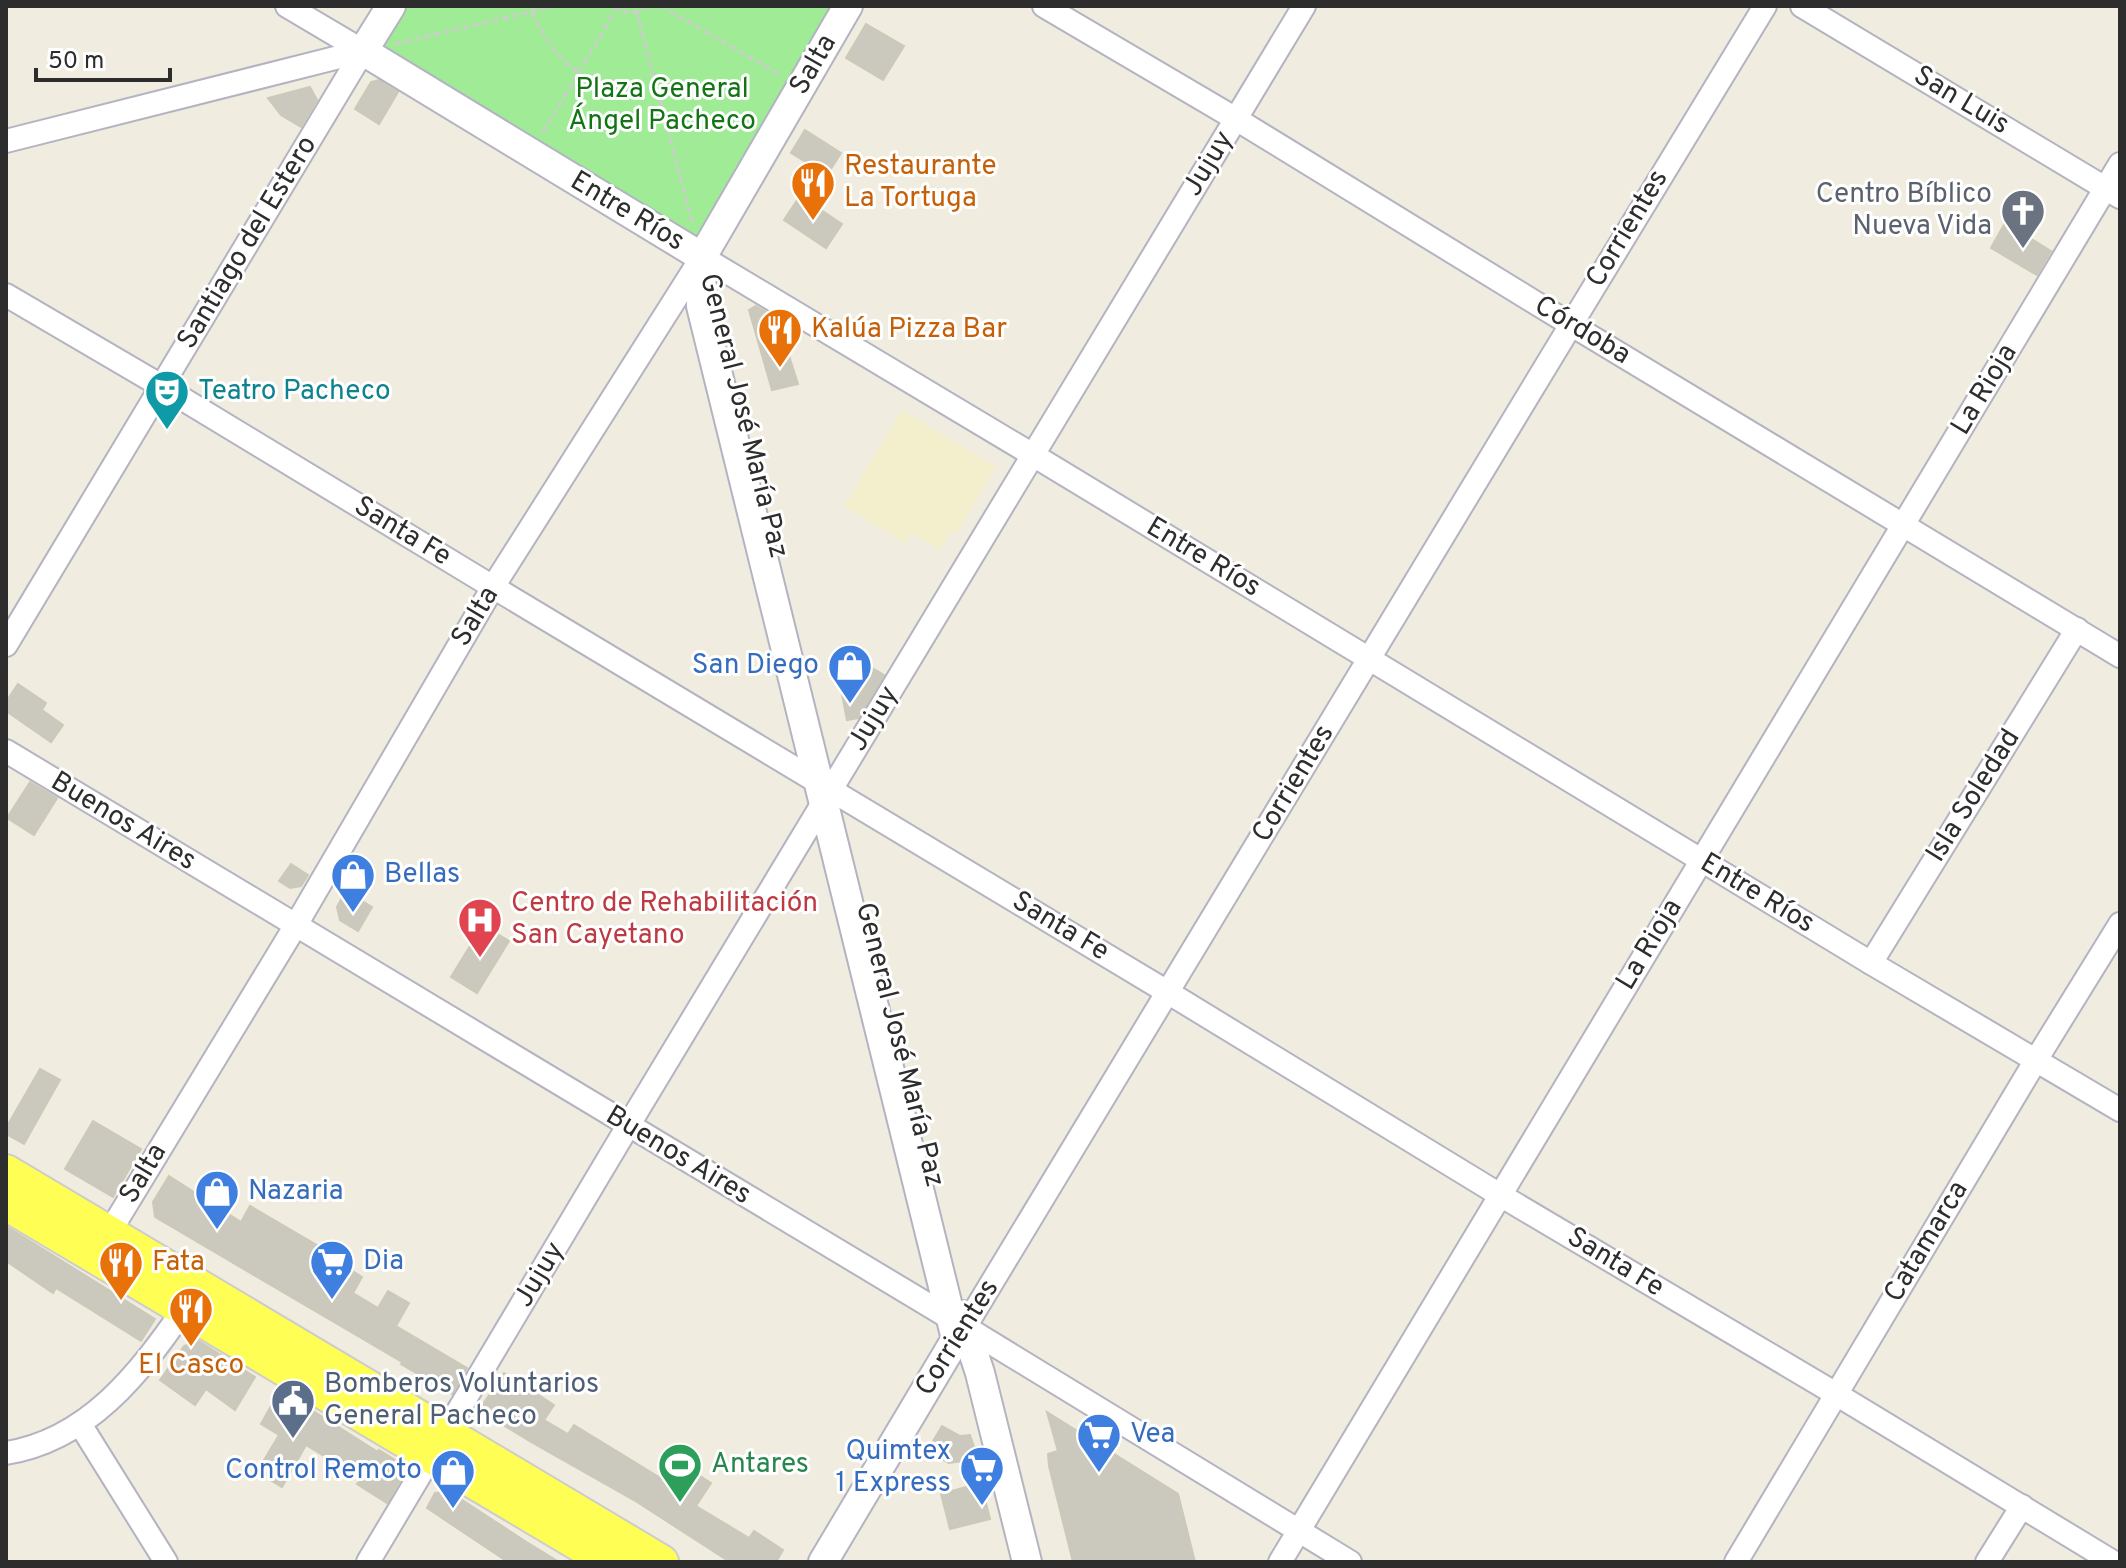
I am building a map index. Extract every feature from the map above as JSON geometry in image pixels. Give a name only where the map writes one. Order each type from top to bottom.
[{"type":"main road","points":[[6,1172],[109,1233],[617,1555],[661,1562]]},
{"type":"main road","points":[[6,1203],[184,1309],[439,1444]]},
{"type":"street","name":"Entre Ríos","points":[[287,6],[1871,963],[2120,1110]]},
{"type":"street","name":"Santiago del Estero","points":[[6,645],[391,6]]},
{"type":"street","name":"Salta","points":[[109,1233],[296,925],[493,587],[702,257],[848,6]]},
{"type":"street","name":"Córdoba","points":[[1044,6],[1236,119],[2120,656]]},
{"type":"street","name":"Jujuy","points":[[368,1562],[829,790],[1304,6]]},
{"type":"street","name":"Corrientes","points":[[823,1562],[958,1329],[1169,993],[1570,324],[1765,6]]},
{"type":"street","name":"San Luis","points":[[1802,6],[2112,192]]},
{"type":"street","points":[[6,141],[363,51]]},
{"type":"street","name":"La Rioja","points":[[1280,1562],[1701,860],[2112,192],[2120,164]]},
{"type":"street","name":"General José María Paz","points":[[702,257],[716,296],[829,790],[962,1303],[958,1329],[980,1373],[1027,1562]]},
{"type":"street","name":"Santa Fe","points":[[6,295],[2113,1562]]},
{"type":"street","name":"Isla Soledad","points":[[1871,963],[2077,629]]},
{"type":"street","name":"Buenos Aires","points":[[6,751],[958,1329],[1350,1562]]},
{"type":"street","name":"Catamarca","points":[[1736,1562],[2120,924]]},
{"type":"street","points":[[6,1453],[44,1442],[80,1424],[110,1401],[134,1377],[184,1309]]},
{"type":"street","points":[[80,1424],[166,1562]]},
{"type":"street","points":[[1987,1562],[2022,1506]]},
{"type":"path","points":[[363,51],[555,6]]},
{"type":"path","points":[[530,153],[615,7],[627,13],[637,13],[649,6]]},
{"type":"path","points":[[661,6],[801,87]]},
{"type":"path","points":[[532,12],[552,48],[594,81],[630,88],[656,85]]},
{"type":"path","points":[[637,13],[702,257]]},
{"type":"shaded area","points":[[902,410],[996,467],[956,534],[951,532],[940,550],[912,533],[905,543],[844,506]]},
{"type":"green space","name":"Plaza General Ángel Pacheco","points":[[402,6],[837,6],[703,233],[695,239],[385,54],[381,45]]},
{"type":"building","points":[[866,24],[904,46],[883,80],[846,58]]},
{"type":"building","points":[[379,80],[398,92],[379,124],[355,109],[371,82]]},
{"type":"building","points":[[310,87],[317,100],[301,127],[281,115],[268,98]]},
{"type":"building","points":[[805,130],[841,153],[827,175],[791,153]]},
{"type":"building","name":"Restaurante La Tortuga","points":[[800,196],[842,224],[826,248],[784,220]]},
{"type":"building","name":"Centro Bíblico Nueva Vida","points":[[2005,223],[2051,251],[2037,275],[1991,248]]},
{"type":"building","points":[[756,306],[797,330],[786,346],[798,384],[772,390],[749,310]]},
{"type":"building","points":[[864,663],[884,675],[858,718],[847,720],[837,669]]},
{"type":"building","points":[[18,684],[46,703],[42,710],[63,725],[51,742],[6,711],[6,702]]},
{"type":"building","points":[[30,782],[57,798],[34,835],[7,818]]},
{"type":"building","points":[[291,864],[308,875],[301,886],[290,888],[279,881]]},
{"type":"building","name":"Bellas","points":[[346,891],[372,907],[358,931],[340,920],[337,907]]},
{"type":"building","name":"Centro de Rehabilitación San Cayetano","points":[[483,925],[509,941],[477,993],[451,977]]},
{"type":"building","points":[[40,1069],[60,1080],[24,1144],[6,1134],[6,1128]]},
{"type":"building","points":[[93,1121],[141,1149],[113,1197],[65,1169]]},
{"type":"building","points":[[169,1176],[241,1222],[250,1206],[320,1247],[319,1250],[362,1277],[353,1293],[378,1308],[388,1291],[409,1303],[396,1326],[467,1368],[452,1394],[155,1217],[153,1202]]},
{"type":"building","points":[[6,1226],[155,1319],[141,1341],[56,1288],[53,1293],[6,1261]]},
{"type":"building","points":[[199,1341],[255,1377],[235,1410],[206,1389],[195,1405],[160,1380],[184,1346]]},
{"type":"building","points":[[504,1373],[554,1405],[544,1420],[568,1434],[574,1425],[672,1485],[684,1466],[711,1483],[696,1506],[749,1538],[754,1531],[783,1550],[776,1562],[730,1562],[637,1502],[479,1410]]},
{"type":"building","points":[[280,1390],[403,1465],[405,1472],[387,1503],[357,1484],[361,1479],[306,1445],[282,1487],[257,1472],[279,1435],[261,1424]]},
{"type":"building","name":"Vea","points":[[1047,1412],[1178,1494],[1195,1562],[1073,1562],[1049,1466],[1048,1454],[1058,1451]]},
{"type":"building","points":[[942,1426],[960,1436],[970,1435],[978,1459],[949,1463],[927,1451]]},
{"type":"building","points":[[981,1483],[990,1519],[950,1529],[941,1494]]},
{"type":"building","points":[[450,1492],[559,1562],[508,1562],[427,1508],[435,1493]]},
{"type":"place","name":"Restaurante La Tortuga","points":[[813,222]]},
{"type":"place","name":"Centro Bíblico Nueva Vida","points":[[2023,250]]},
{"type":"place","name":"Kalúa Pizza Bar","points":[[780,369]]},
{"type":"place","name":"Teatro Pacheco","points":[[167,431]]},
{"type":"place","name":"San Diego","points":[[850,705]]},
{"type":"place","name":"Bellas","points":[[353,914]]},
{"type":"place","name":"Centro de Rehabilitación San Cayetano","points":[[480,959]]},
{"type":"place","name":"Nazaria","points":[[217,1231]]},
{"type":"place","name":"Dia","points":[[332,1301]]},
{"type":"place","name":"Fata","points":[[121,1302]]},
{"type":"place","name":"El Casco","points":[[191,1348]]},
{"type":"place","name":"Bomberos Voluntarios General Pacheco","points":[[293,1440]]},
{"type":"place","name":"Vea","points":[[1099,1474]]},
{"type":"place","name":"Antares","points":[[680,1504]]},
{"type":"place","name":"Quimtex 1 Express","points":[[982,1507]]},
{"type":"place","name":"Control Remoto","points":[[453,1510]]}]
